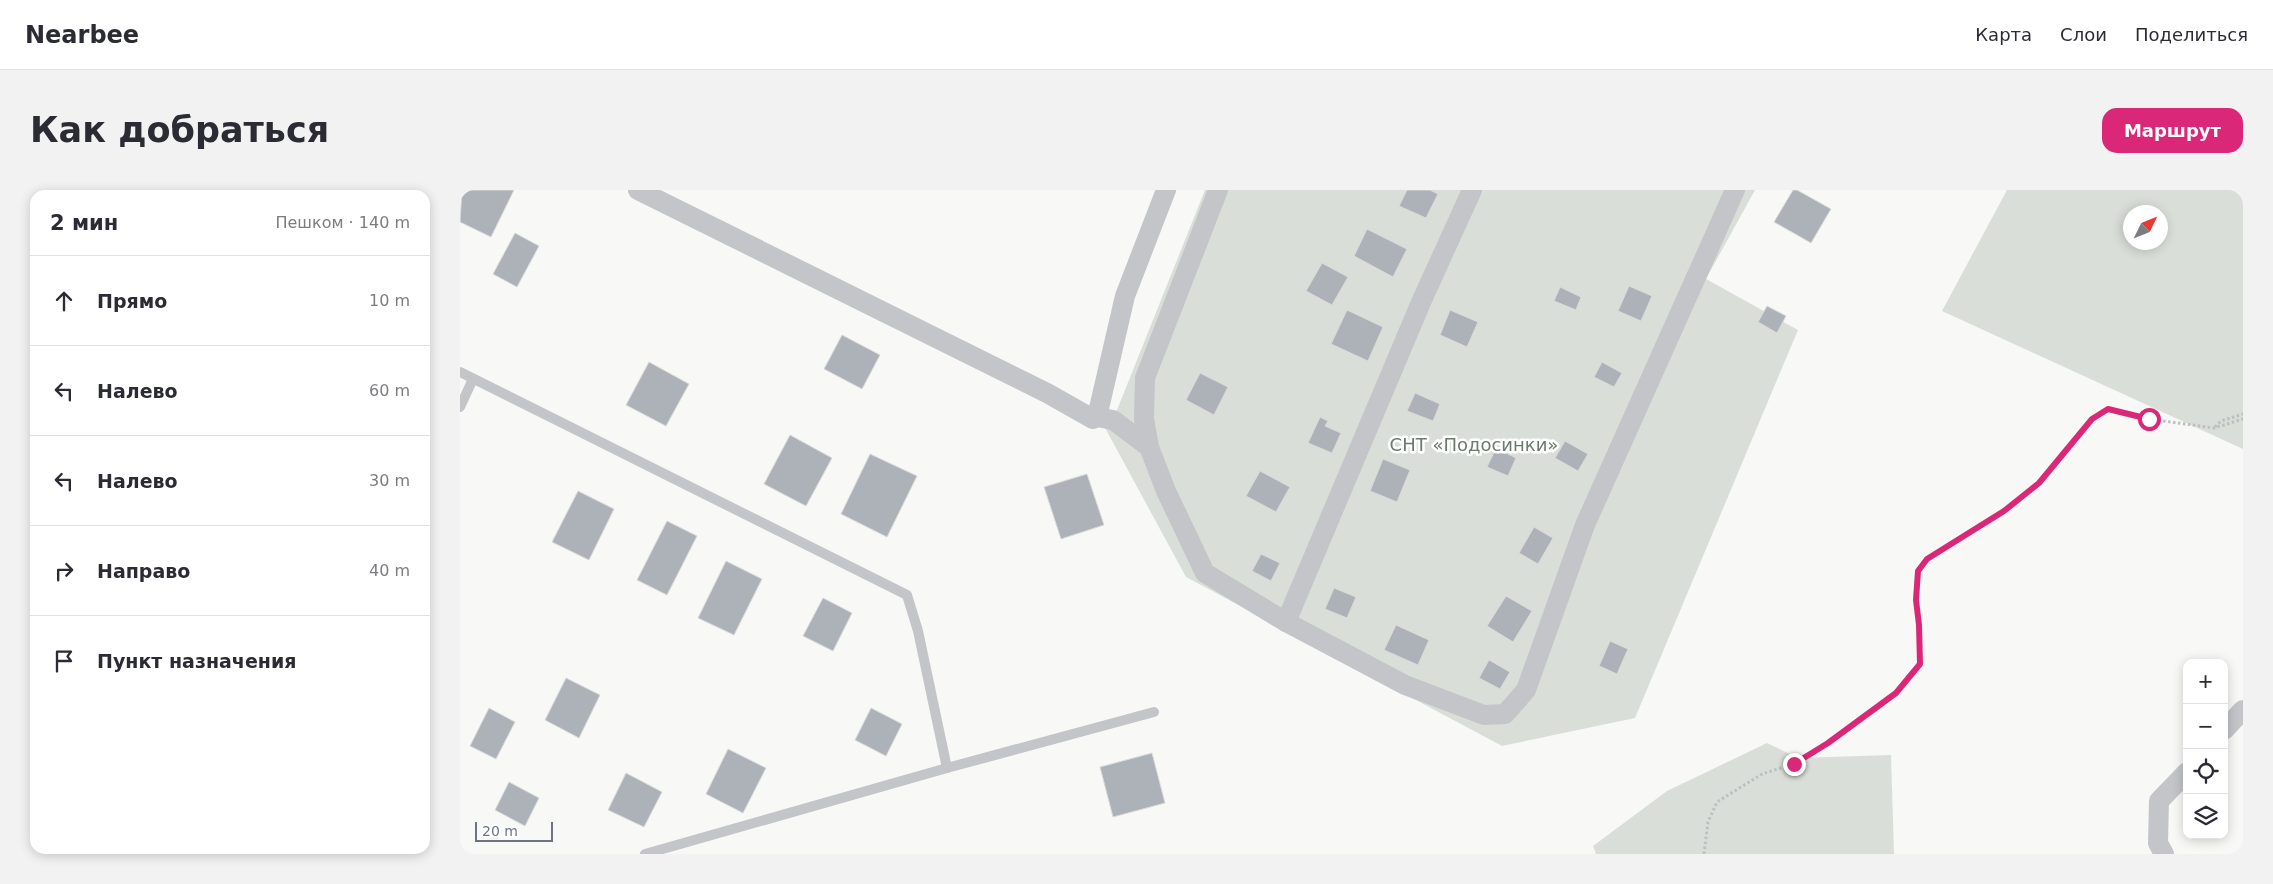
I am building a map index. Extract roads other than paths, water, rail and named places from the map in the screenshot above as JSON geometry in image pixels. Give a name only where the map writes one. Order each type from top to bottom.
[{"type":"street","points":[[638,190],[1047,393],[1093,419],[1096,416],[1113,420],[1149,447]]},
{"type":"street","points":[[1096,416],[1125,296],[1166,190]]},
{"type":"street","points":[[1218,190],[1145,378],[1144,419],[1149,447],[1166,491],[1205,573],[1286,622],[1405,685],[1484,715],[1505,714],[1526,690],[1585,525],[1735,190]]},
{"type":"street","points":[[1286,622],[1422,300],[1472,190]]},
{"type":"street","points":[[2228,726],[2243,710]]},
{"type":"street","points":[[2164,854],[2158,843],[2159,801],[2183,776]]},
{"type":"lane","points":[[460,372],[907,595],[918,630],[947,768]]},
{"type":"lane","points":[[460,407],[473,379]]},
{"type":"lane","points":[[645,854],[947,768],[1154,712]]},
{"type":"park label","name":"СНТ «Подосинки»","points":[[1474,444]]}]
